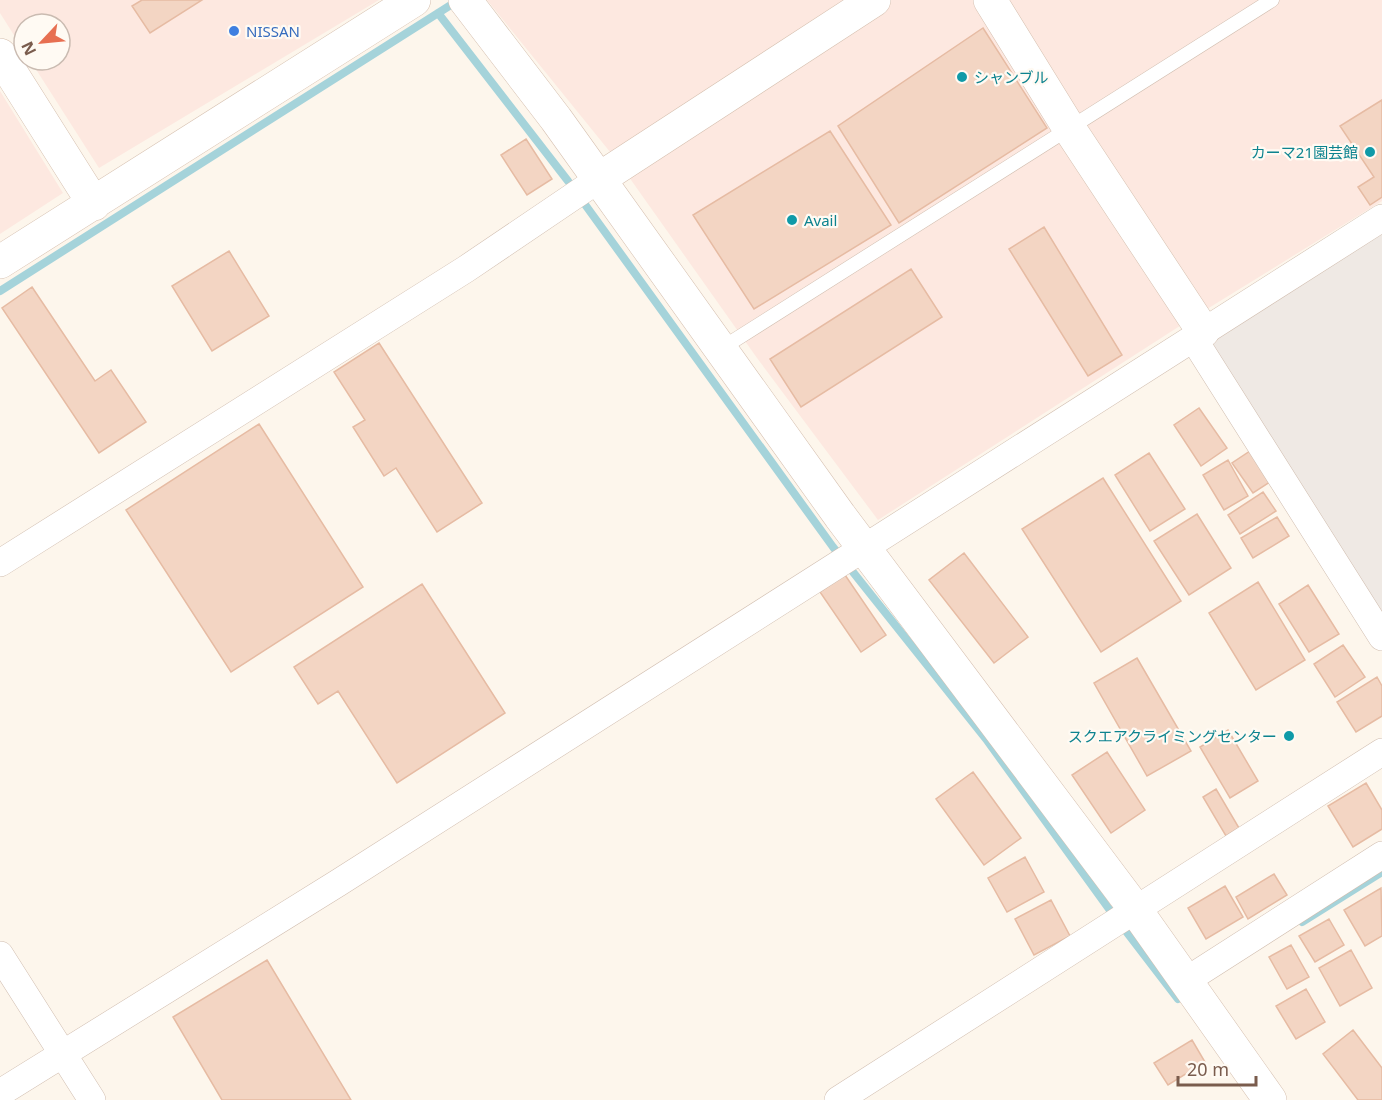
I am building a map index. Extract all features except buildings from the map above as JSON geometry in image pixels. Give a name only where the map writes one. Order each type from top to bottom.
[{"type":"street","points":[[0,262],[414,0]]},
{"type":"street","points":[[465,0],[599,179],[719,350],[864,547],[1187,980],[1270,1100]]},
{"type":"street","points":[[0,563],[466,269],[599,179],[874,0]]},
{"type":"street","points":[[990,0],[1198,334],[1382,637]]},
{"type":"street","points":[[0,55],[94,204]]},
{"type":"street","points":[[0,1093],[338,883],[1382,218]]},
{"type":"street","points":[[838,1100],[1382,752]]},
{"type":"street","points":[[1187,980],[1382,855]]},
{"type":"street","points":[[0,955],[92,1100]]},
{"type":"lane","points":[[719,350],[1272,0]]},
{"type":"shaded area","points":[[0,0],[379,0],[99,168],[38,72],[72,72],[72,12],[12,12],[12,32],[0,13]]},
{"type":"shaded area","points":[[487,0],[1382,0],[1382,201],[1186,322],[878,520],[757,358],[619,163]]},
{"type":"shaded area","points":[[0,91],[63,193],[0,234]]},
{"type":"shaded area","points":[[1382,232],[1382,623],[1205,344]]},
{"type":"waterway","points":[[0,291],[457,1]]},
{"type":"waterway","points":[[438,13],[568,181],[833,547],[986,739],[1109,909],[1178,999],[1187,994]]},
{"type":"waterway","points":[[1302,922],[1382,872]]},
{"type":"place","name":"NISSAN","points":[[234,31]]},
{"type":"place","name":"シャンブル","points":[[962,77]]},
{"type":"place","name":"カーマ21園芸館","points":[[1370,152]]},
{"type":"place","name":"Avail","points":[[792,220]]},
{"type":"place","name":"スクエアクライミングセンター","points":[[1289,736]]}]
